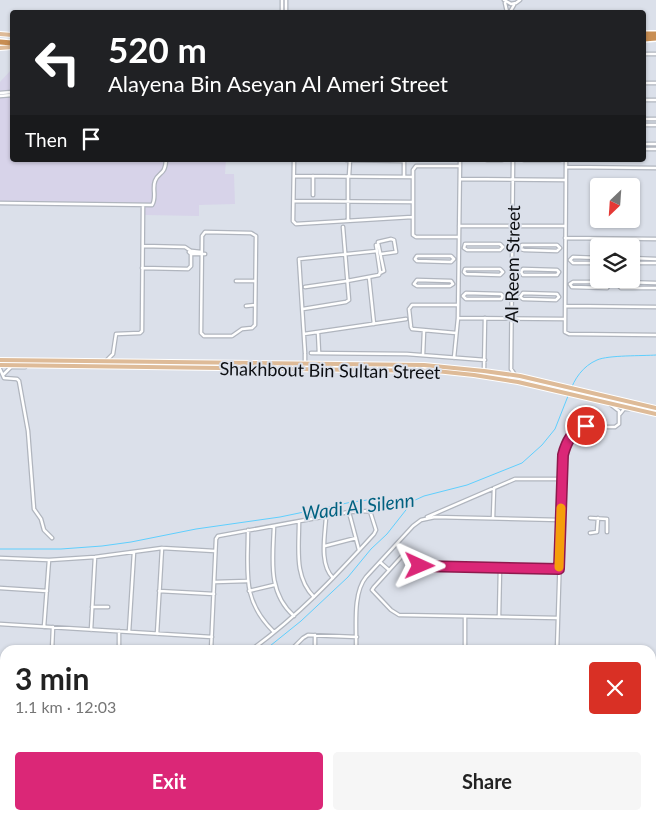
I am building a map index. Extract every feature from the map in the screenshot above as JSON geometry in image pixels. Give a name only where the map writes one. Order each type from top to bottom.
[{"type":"main road","name":"Shakhbout Bin Sultan Street","points":[[0,360],[424,365],[484,370],[521,377],[581,393],[656,408]]},
{"type":"main road","name":"Shakhbout Bin Sultan Street","points":[[0,365],[394,369],[455,372],[556,387]]},
{"type":"main road","points":[[500,378],[521,380],[521,377]]},
{"type":"main road","name":"Shakhbout Bin Sultan Street","points":[[581,393],[606,403],[656,414]]},
{"type":"street","points":[[510,10],[520,0]]},
{"type":"street","points":[[504,1],[511,4],[516,3]]},
{"type":"street","points":[[0,204],[152,205],[154,203],[155,182],[165,169],[166,162]]},
{"type":"street","points":[[294,162],[293,221],[296,224],[412,217]]},
{"type":"street","points":[[348,162],[348,221]]},
{"type":"street","points":[[404,162],[404,177]]},
{"type":"street","points":[[454,358],[458,318],[460,162]]},
{"type":"street","name":"Al Reem Street","points":[[511,369],[513,162]]},
{"type":"street","points":[[566,162],[564,331],[569,334],[656,335]]},
{"type":"street","points":[[459,166],[415,166],[412,177],[412,234],[414,236],[459,237]]},
{"type":"street","points":[[566,167],[656,168]]},
{"type":"street","points":[[294,176],[412,177]]},
{"type":"street","points":[[313,176],[313,195]]},
{"type":"street","points":[[460,179],[566,180]]},
{"type":"street","points":[[294,201],[412,202]]},
{"type":"street","points":[[106,361],[113,354],[116,334],[139,333],[142,331],[143,204]]},
{"type":"street","points":[[459,226],[565,226]]},
{"type":"street","points":[[303,309],[348,301],[343,227]]},
{"type":"street","points":[[204,233],[253,233],[256,238],[255,280],[255,325],[253,328],[242,329],[232,336],[202,335],[204,253],[202,236],[204,233]]},
{"type":"street","points":[[565,238],[656,239]]},
{"type":"street","points":[[305,287],[348,281],[384,272],[381,254],[379,241],[394,240],[395,252],[381,254]]},
{"type":"street","points":[[459,247],[464,247],[466,244],[501,244],[503,248],[500,250],[466,250],[464,247]]},
{"type":"street","points":[[480,250],[481,244]]},
{"type":"street","points":[[560,248],[558,245],[524,244],[521,247],[523,250],[557,250],[565,248]]},
{"type":"street","points":[[376,245],[380,273]]},
{"type":"street","points":[[543,250],[544,245]]},
{"type":"street","points":[[143,246],[183,247],[190,253],[204,253]]},
{"type":"street","points":[[305,363],[299,259],[377,251]]},
{"type":"street","points":[[142,268],[187,269],[191,266],[190,253]]},
{"type":"street","points":[[454,259],[452,262],[437,262],[418,261],[415,258],[417,256],[451,256],[454,259],[459,259]]},
{"type":"street","points":[[437,256],[437,262]]},
{"type":"street","points":[[565,260],[570,260],[573,257],[590,258]]},
{"type":"street","points":[[586,258],[586,263]]},
{"type":"street","points":[[656,258],[642,258],[641,263],[656,263]]},
{"type":"street","points":[[570,260],[573,263],[590,263]]},
{"type":"street","points":[[459,271],[466,269],[500,269],[503,272],[500,275],[466,274],[464,271]]},
{"type":"street","points":[[480,269],[480,274]]},
{"type":"street","points":[[560,272],[558,275],[524,275],[521,272],[523,269],[565,272]]},
{"type":"street","points":[[543,270],[543,275]]},
{"type":"street","points":[[369,277],[374,324]]},
{"type":"street","points":[[236,281],[255,280]]},
{"type":"street","points":[[453,284],[451,280],[417,280],[414,283],[416,286],[451,286],[458,284]]},
{"type":"street","points":[[437,280],[437,286]]},
{"type":"street","points":[[565,285],[586,288],[607,288],[609,285],[606,282],[572,282],[570,285]]},
{"type":"street","points":[[586,282],[586,288]]},
{"type":"street","points":[[656,283],[621,282],[618,285],[621,288],[656,288]]},
{"type":"street","points":[[641,282],[641,288]]},
{"type":"street","points":[[458,296],[463,296],[466,299],[501,299],[503,296],[501,294],[480,293],[465,293],[463,296]]},
{"type":"street","points":[[480,293],[480,299]]},
{"type":"street","points":[[559,297],[557,300],[543,300],[522,299],[520,296],[523,294],[557,294],[559,297],[565,297]]},
{"type":"street","points":[[543,294],[543,300]]},
{"type":"street","points":[[246,306],[255,305]]},
{"type":"street","points":[[456,333],[413,330],[411,328],[409,309],[410,306],[458,305]]},
{"type":"street","points":[[565,306],[656,307]]},
{"type":"street","points":[[458,318],[564,319]]},
{"type":"street","points":[[484,370],[485,318]]},
{"type":"street","points":[[304,334],[406,320]]},
{"type":"street","points":[[422,355],[424,330]]},
{"type":"street","points":[[318,332],[319,353]]},
{"type":"street","points":[[311,353],[412,354],[485,360]]},
{"type":"street","points":[[113,354],[120,361]]},
{"type":"street","points":[[3,376],[10,367],[28,366]]},
{"type":"street","points":[[0,369],[4,378],[17,379],[19,381],[28,431],[34,509],[41,519],[44,530],[52,538]]},
{"type":"street","points":[[503,374],[511,369],[521,377]]},
{"type":"street","points":[[606,403],[617,408],[620,414]]},
{"type":"street","points":[[557,645],[561,479],[562,460],[565,449],[576,430],[584,426],[616,426],[624,409],[634,409]]},
{"type":"street","points":[[356,645],[359,588],[412,526],[519,478],[561,479]]},
{"type":"street","points":[[493,518],[494,488]]},
{"type":"street","points":[[490,490],[494,493]]},
{"type":"street","points":[[211,645],[218,536],[349,512],[370,511],[376,528],[375,533],[314,598],[257,645]]},
{"type":"street","points":[[442,511],[442,517]]},
{"type":"street","points":[[349,512],[360,550]]},
{"type":"street","points":[[326,517],[326,567],[333,578]]},
{"type":"street","points":[[424,520],[442,517],[560,520]]},
{"type":"street","points":[[590,518],[608,519],[607,532]]},
{"type":"street","points":[[590,533],[597,532],[598,518]]},
{"type":"street","points":[[300,522],[300,574],[304,584],[314,598]]},
{"type":"street","points":[[274,526],[274,585],[279,599],[294,616]]},
{"type":"street","points":[[248,530],[247,581],[249,591],[258,614],[274,632]]},
{"type":"street","points":[[325,546],[356,538]]},
{"type":"street","points":[[0,558],[49,560],[95,557],[162,548],[216,552]]},
{"type":"street","points":[[157,634],[162,548]]},
{"type":"street","points":[[129,632],[134,552]]},
{"type":"street","points":[[558,618],[402,615],[393,612],[372,590],[403,556],[412,564],[418,566],[559,569]]},
{"type":"street","points":[[90,630],[95,557]]},
{"type":"street","points":[[44,627],[49,560]]},
{"type":"street","points":[[380,562],[389,570]]},
{"type":"street","points":[[499,617],[500,568]]},
{"type":"street","points":[[215,582],[247,581]]},
{"type":"street","points":[[249,591],[274,585]]},
{"type":"street","points":[[0,588],[47,592]]},
{"type":"street","points":[[159,591],[214,594]]},
{"type":"street","points":[[92,607],[108,607]]},
{"type":"street","points":[[465,616],[465,645]]},
{"type":"street","points":[[0,624],[212,637]]},
{"type":"street","points":[[52,645],[53,627]]},
{"type":"street","points":[[119,645],[120,631]]},
{"type":"street","points":[[296,645],[304,637],[315,635],[356,636]]},
{"type":"street","points":[[314,645],[315,635]]},
{"type":"shaded area","points":[[10,71],[10,162],[226,162],[225,174],[234,174],[235,204],[199,205],[199,216],[144,215],[144,205],[0,202],[0,82]]},
{"type":"waterway","name":"Wadi Al Silenn","points":[[570,392],[580,373],[597,360],[617,356],[656,355]]},
{"type":"waterway","name":"Wadi Al Silenn","points":[[0,549],[61,549],[102,546],[196,529],[280,517],[352,502],[375,499],[398,503],[413,501],[424,496],[467,485],[522,463],[542,445],[555,429],[568,396]]},
{"type":"waterway","points":[[271,645],[301,621],[348,577],[371,549],[387,534],[413,501]]},
{"type":"slow traffic","points":[[559,567],[561,508]]},
{"type":"route","points":[[420,566],[559,569],[563,455],[568,442],[576,430],[586,426]]}]
